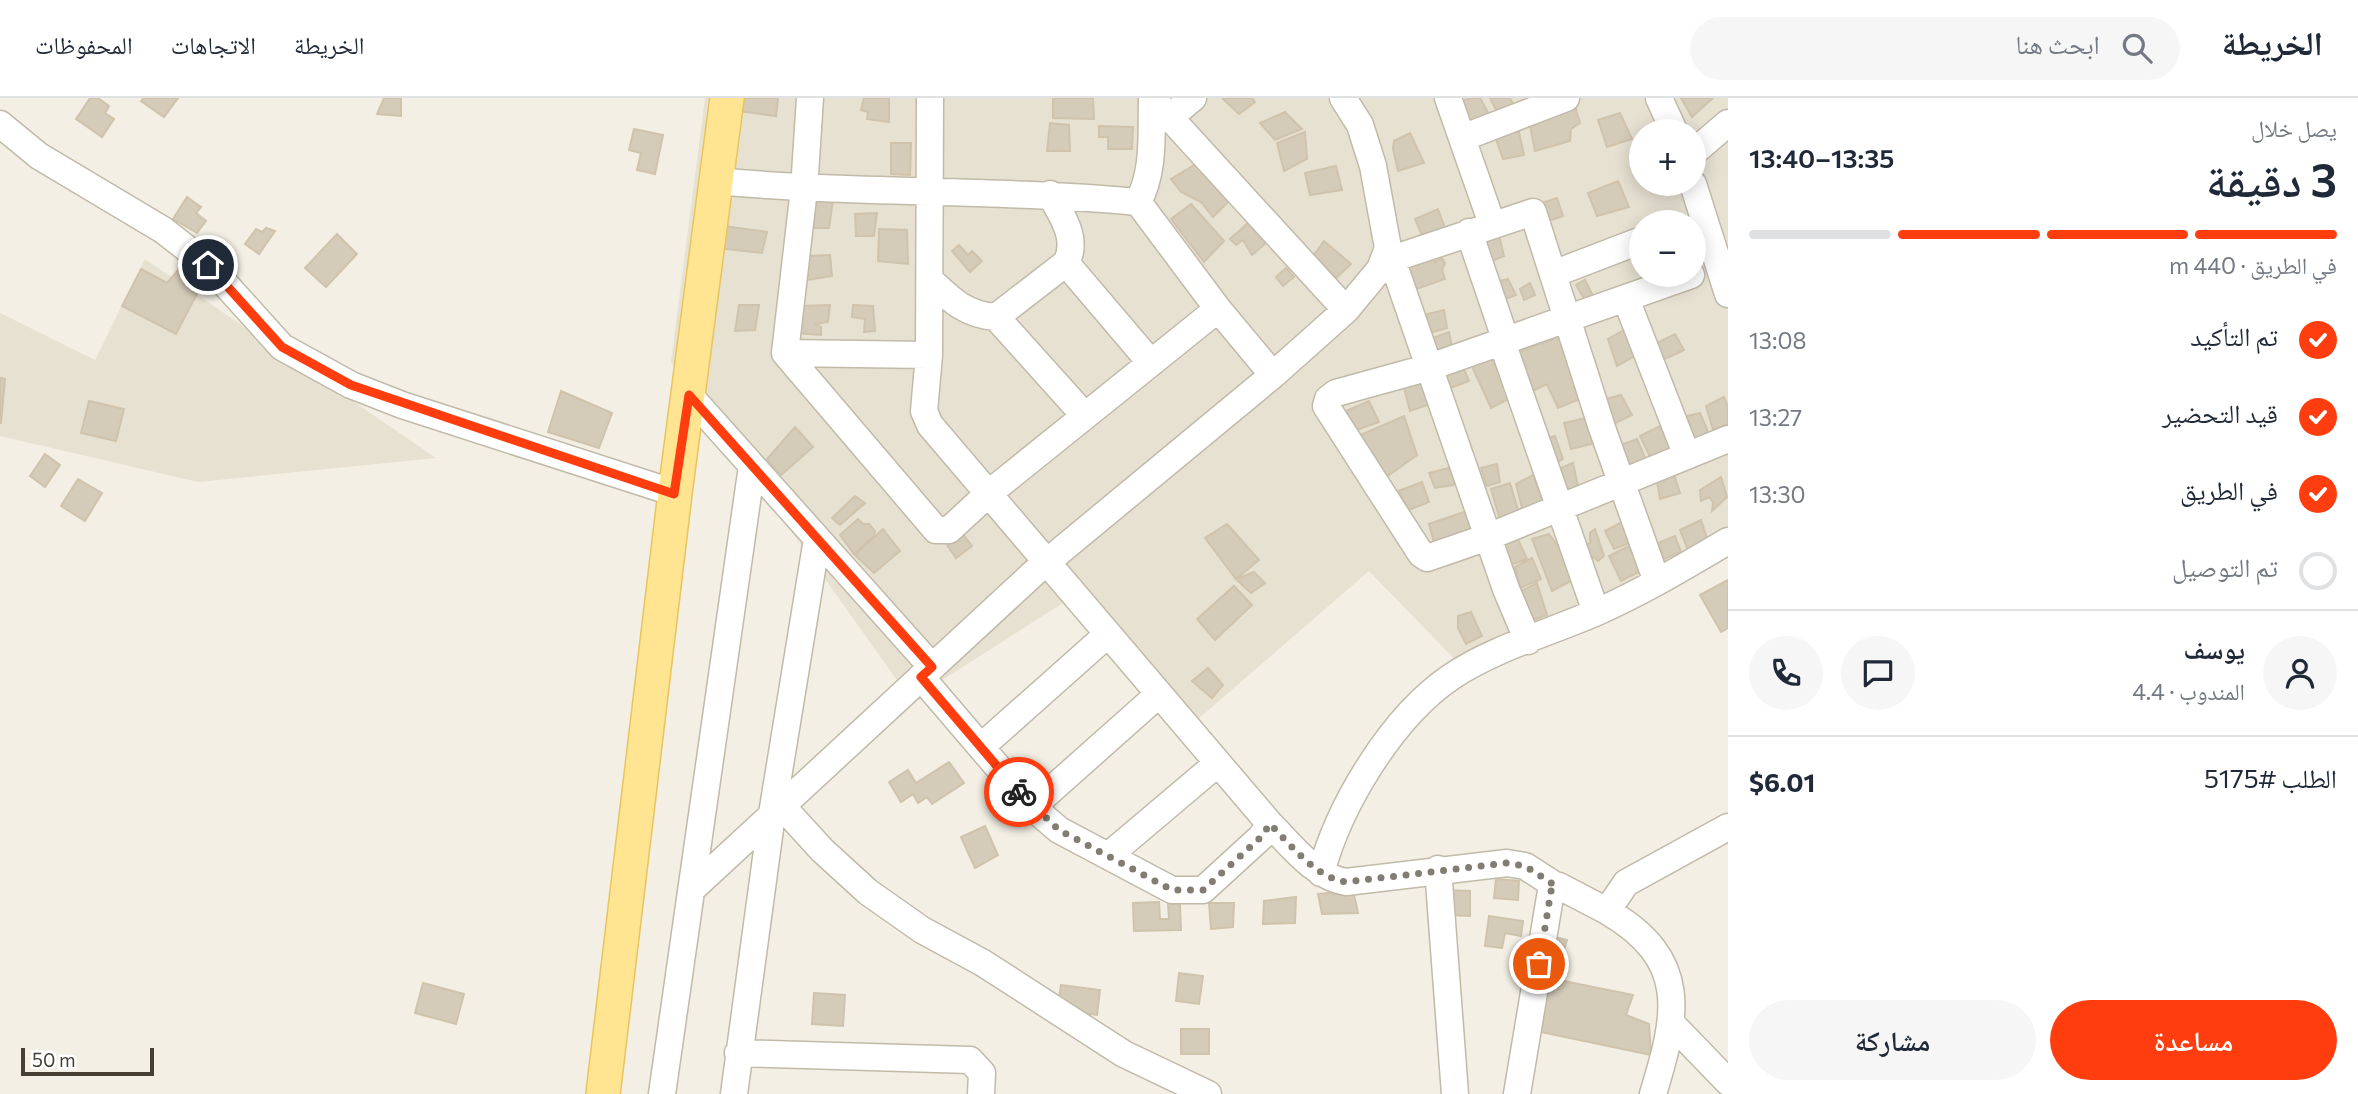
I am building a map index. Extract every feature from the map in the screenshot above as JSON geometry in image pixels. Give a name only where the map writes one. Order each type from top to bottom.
[{"type":"main road","points":[[603,1094],[674,494],[727,98]]},
{"type":"street","points":[[810,98],[804,189],[785,354],[936,530],[949,530],[988,494],[1218,309]]},
{"type":"street","points":[[930,98],[929,355],[924,411],[930,425],[1270,824],[1321,873],[1346,882],[1438,869],[1507,863],[1525,866],[1556,886],[1606,911],[1634,930],[1657,956],[1674,1007],[1653,1094]]},
{"type":"street","points":[[1152,98],[1346,310]]},
{"type":"street","points":[[1138,202],[1146,187],[1150,168],[1152,98]]},
{"type":"street","points":[[1170,117],[1193,98]]},
{"type":"street","points":[[1343,98],[1360,125],[1373,166],[1390,253],[1488,537],[1528,641]]},
{"type":"street","points":[[1448,98],[1462,138],[1504,341],[1558,508],[1596,612]]},
{"type":"street","points":[[1462,138],[1566,98]]},
{"type":"street","points":[[1659,98],[1669,119]]},
{"type":"street","points":[[1706,142],[1728,123]]},
{"type":"street","points":[[0,124],[39,156],[163,230],[208,265],[282,347],[293,354],[351,385],[402,405],[674,494]]},
{"type":"street","points":[[716,181],[804,189],[1050,194],[1138,202],[1218,309],[1273,375]]},
{"type":"street","points":[[996,317],[1066,263],[1072,253],[1067,225],[1050,194]]},
{"type":"street","points":[[692,889],[1046,563],[1273,375],[1346,310],[1390,253],[1533,212],[1657,582]]},
{"type":"street","points":[[1553,274],[1629,245]]},
{"type":"street","points":[[1706,251],[1714,276],[1626,299],[1430,367],[1336,393],[1328,399],[1326,406],[1420,554],[1432,557],[1488,537],[1728,439]]},
{"type":"street","points":[[1066,263],[1151,363]]},
{"type":"street","points":[[930,280],[958,306],[973,314],[996,317],[1085,416]]},
{"type":"street","points":[[1626,299],[1687,456]]},
{"type":"street","points":[[785,354],[929,355]]},
{"type":"street","points":[[689,395],[817,539],[1032,807],[1059,830],[1172,890],[1203,890],[1261,837],[1270,824]]},
{"type":"street","points":[[662,1094],[752,466]]},
{"type":"street","points":[[734,1094],[738,1053],[817,539]]},
{"type":"street","points":[[1321,873],[1331,836],[1406,715],[1453,676],[1596,612],[1657,582],[1728,541]]},
{"type":"street","points":[[982,746],[1108,634]]},
{"type":"street","points":[[1032,807],[1159,694]]},
{"type":"street","points":[[1108,856],[1218,763]]},
{"type":"street","points":[[776,809],[868,892],[922,930],[983,963],[1124,1054],[1208,1094]]},
{"type":"street","points":[[1606,911],[1626,883],[1728,827]]},
{"type":"street","points":[[1438,869],[1455,1094]]},
{"type":"street","points":[[1517,1094],[1551,891],[1556,886]]},
{"type":"street","points":[[1671,1023],[1728,1082]]},
{"type":"street","points":[[738,1053],[970,1060],[982,1073],[981,1094]]},
{"type":"shaded area","points":[[705,98],[1728,98],[1728,550],[1468,673],[1369,571],[1182,733],[1085,589],[911,700],[671,362]]},
{"type":"shaded area","points":[[145,259],[436,458],[198,482],[0,436],[0,313],[95,360]]},
{"type":"building","points":[[90,98],[98,98],[109,106],[105,113],[114,119],[102,137],[76,119]]},
{"type":"building","points":[[144,98],[178,98],[164,117],[141,101]]},
{"type":"building","points":[[384,98],[401,98],[401,116],[377,114]]},
{"type":"building","points":[[732,98],[778,98],[776,116],[731,110]]},
{"type":"building","points":[[864,98],[889,98],[889,122],[867,119],[868,112],[861,110]]},
{"type":"building","points":[[1053,98],[1093,98],[1094,119],[1053,118]]},
{"type":"building","points":[[1222,98],[1252,98],[1255,102],[1239,114]]},
{"type":"building","points":[[1480,98],[1490,116],[1470,125],[1458,102]]},
{"type":"building","points":[[1490,98],[1510,98],[1514,106],[1498,114]]},
{"type":"building","points":[[1681,98],[1713,98],[1692,117]]},
{"type":"building","points":[[1574,103],[1580,123],[1571,129],[1570,141],[1535,151],[1529,121]]},
{"type":"building","points":[[1285,112],[1302,129],[1275,140],[1260,123]]},
{"type":"building","points":[[1620,113],[1629,132],[1629,140],[1607,147],[1598,120]]},
{"type":"building","points":[[1050,123],[1069,125],[1070,151],[1047,151]]},
{"type":"building","points":[[1099,126],[1133,127],[1132,149],[1108,149],[1108,137],[1099,137]]},
{"type":"building","points":[[1518,128],[1524,155],[1503,159],[1495,136]]},
{"type":"building","points":[[634,129],[663,135],[655,174],[637,170],[641,153],[629,150]]},
{"type":"building","points":[[1305,132],[1307,159],[1284,171],[1277,143]]},
{"type":"building","points":[[1410,133],[1424,163],[1398,171],[1394,141]]},
{"type":"building","points":[[891,143],[911,143],[910,175],[891,174]]},
{"type":"building","points":[[1196,164],[1232,198],[1213,217],[1201,202],[1181,192],[1171,179]]},
{"type":"building","points":[[1336,166],[1342,190],[1310,195],[1305,173]]},
{"type":"building","points":[[1618,181],[1629,207],[1597,216],[1588,193]]},
{"type":"building","points":[[187,197],[201,207],[196,213],[206,221],[197,233],[173,219]]},
{"type":"building","points":[[1557,198],[1563,216],[1542,223],[1536,205]]},
{"type":"building","points":[[833,200],[829,228],[808,228],[811,201]]},
{"type":"building","points":[[1191,204],[1224,241],[1204,262],[1171,219]]},
{"type":"building","points":[[1438,209],[1445,228],[1422,235],[1415,219]]},
{"type":"building","points":[[877,213],[874,236],[856,236],[855,214]]},
{"type":"building","points":[[1248,223],[1266,243],[1252,255],[1243,240],[1236,245],[1230,239]]},
{"type":"building","points":[[724,226],[767,232],[762,253],[716,248]]},
{"type":"building","points":[[266,228],[275,231],[259,254],[245,244],[256,229],[262,232]]},
{"type":"building","points":[[879,229],[907,230],[908,264],[878,261]]},
{"type":"building","points":[[1498,231],[1504,256],[1486,264],[1475,237]]},
{"type":"building","points":[[337,234],[357,254],[326,287],[305,268]]},
{"type":"building","points":[[1324,241],[1351,264],[1336,278],[1314,255]]},
{"type":"building","points":[[959,245],[968,255],[972,251],[982,261],[970,272],[952,251]]},
{"type":"building","points":[[830,255],[832,276],[807,280],[808,256]]},
{"type":"building","points":[[1432,255],[1435,262],[1442,258],[1445,263],[1442,270],[1445,279],[1411,291],[1404,266]]},
{"type":"building","points":[[1286,268],[1294,277],[1283,286],[1276,277]]},
{"type":"building","points":[[141,269],[167,283],[179,269],[200,288],[176,334],[122,306]]},
{"type":"building","points":[[1508,279],[1516,295],[1498,302],[1492,283]]},
{"type":"building","points":[[1585,280],[1595,300],[1586,302],[1576,285]]},
{"type":"building","points":[[1530,283],[1535,295],[1524,300],[1520,289]]},
{"type":"building","points":[[739,305],[759,305],[755,330],[735,331]]},
{"type":"building","points":[[830,305],[828,322],[816,324],[821,327],[821,335],[796,333],[798,306]]},
{"type":"building","points":[[853,305],[873,306],[875,331],[864,332],[865,319],[852,317]]},
{"type":"building","points":[[1444,310],[1447,328],[1430,333],[1424,315]]},
{"type":"building","points":[[1626,329],[1638,354],[1617,366],[1608,339]]},
{"type":"building","points":[[1449,332],[1452,347],[1437,353],[1430,339]]},
{"type":"building","points":[[1675,334],[1684,350],[1656,363],[1651,346]]},
{"type":"building","points":[[1561,336],[1585,397],[1558,408],[1547,384],[1533,391],[1515,353]]},
{"type":"building","points":[[1491,357],[1512,397],[1491,408],[1471,364]]},
{"type":"building","points":[[1463,367],[1469,381],[1448,389],[1440,375]]},
{"type":"building","points":[[0,378],[5,379],[1,423],[0,423]]},
{"type":"building","points":[[1421,382],[1431,404],[1410,411],[1404,388]]},
{"type":"building","points":[[561,391],[612,413],[599,448],[548,432]]},
{"type":"building","points":[[1621,395],[1632,415],[1611,425],[1602,400]]},
{"type":"building","points":[[1724,397],[1728,407],[1728,424],[1713,430],[1706,406]]},
{"type":"building","points":[[89,401],[124,409],[116,441],[81,433]]},
{"type":"building","points":[[1369,401],[1379,422],[1357,430],[1346,411]]},
{"type":"building","points":[[1700,413],[1709,434],[1688,443],[1689,421],[1685,421],[1687,416]]},
{"type":"building","points":[[1404,416],[1417,455],[1382,480],[1358,436]]},
{"type":"building","points":[[1586,418],[1595,443],[1571,449],[1564,423]]},
{"type":"building","points":[[1660,426],[1672,454],[1652,461],[1640,436]]},
{"type":"building","points":[[795,427],[813,447],[781,475],[767,459]]},
{"type":"building","points":[[1555,436],[1563,459],[1550,466],[1542,440]]},
{"type":"building","points":[[1637,439],[1648,465],[1624,474],[1615,447]]},
{"type":"building","points":[[45,454],[60,465],[45,487],[30,476]]},
{"type":"building","points":[[1573,463],[1579,491],[1560,495],[1551,472]]},
{"type":"building","points":[[1497,464],[1500,482],[1487,486],[1481,468]]},
{"type":"building","points":[[1449,468],[1457,479],[1453,485],[1435,488],[1429,473]]},
{"type":"building","points":[[1672,468],[1680,493],[1660,499],[1656,475]]},
{"type":"building","points":[[1533,475],[1544,505],[1523,512],[1516,484]]},
{"type":"building","points":[[1721,477],[1727,497],[1712,511],[1713,502],[1709,497],[1701,501],[1700,490]]},
{"type":"building","points":[[78,479],[102,493],[85,521],[61,506]]},
{"type":"building","points":[[1422,482],[1429,502],[1409,510],[1398,491]]},
{"type":"building","points":[[1510,483],[1519,513],[1500,520],[1491,489]]},
{"type":"building","points":[[855,496],[865,503],[840,525],[832,518]]},
{"type":"building","points":[[1467,511],[1475,536],[1436,550],[1429,524]]},
{"type":"building","points":[[858,519],[863,524],[869,524],[875,531],[874,536],[854,554],[840,535]]},
{"type":"building","points":[[1701,520],[1709,544],[1688,550],[1680,530]]},
{"type":"building","points":[[1624,521],[1635,541],[1614,549],[1605,531]]},
{"type":"building","points":[[1227,524],[1259,560],[1236,579],[1205,538]]},
{"type":"building","points":[[883,529],[900,551],[874,573],[855,555]]},
{"type":"building","points":[[1595,529],[1604,556],[1598,561],[1593,557],[1587,565],[1582,547],[1590,543],[1590,533]]},
{"type":"building","points":[[962,533],[972,546],[956,558],[947,545]]},
{"type":"building","points":[[1515,533],[1527,559],[1508,566],[1497,540]]},
{"type":"building","points":[[1549,534],[1568,559],[1571,581],[1552,591],[1532,539]]},
{"type":"building","points":[[1675,536],[1681,552],[1664,559],[1658,543]]},
{"type":"building","points":[[1629,546],[1641,571],[1621,581],[1609,556]]},
{"type":"building","points":[[1532,558],[1541,579],[1520,588],[1515,567]]},
{"type":"building","points":[[1254,572],[1265,583],[1251,593],[1236,579]]},
{"type":"building","points":[[1728,580],[1728,628],[1721,632],[1700,595]]},
{"type":"building","points":[[1537,583],[1547,615],[1530,621],[1519,592]]},
{"type":"building","points":[[1234,586],[1252,605],[1215,640],[1197,619]]},
{"type":"building","points":[[1471,612],[1482,636],[1466,644],[1458,628],[1458,616]]},
{"type":"building","points":[[1208,668],[1223,685],[1212,698],[1192,681]]},
{"type":"building","points":[[949,762],[964,783],[932,804],[927,797],[918,803],[913,794],[901,802],[889,782],[908,770],[916,783]]},
{"type":"building","points":[[985,826],[998,855],[975,868],[961,837]]},
{"type":"building","points":[[1496,879],[1519,881],[1518,900],[1494,898]]},
{"type":"building","points":[[1353,890],[1358,913],[1322,914],[1318,894]]},
{"type":"building","points":[[1445,890],[1470,891],[1470,916],[1445,915]]},
{"type":"building","points":[[1296,897],[1295,923],[1263,924],[1264,901]]},
{"type":"building","points":[[1159,902],[1160,919],[1169,919],[1168,904],[1180,904],[1181,930],[1134,931],[1133,903]]},
{"type":"building","points":[[1209,903],[1234,903],[1233,927],[1211,929]]},
{"type":"building","points":[[1489,916],[1523,921],[1521,936],[1505,933],[1502,948],[1485,946]]},
{"type":"building","points":[[1543,934],[1567,940],[1559,966],[1539,964]]},
{"type":"building","points":[[1179,973],[1203,976],[1199,1004],[1176,1001]]},
{"type":"building","points":[[1544,977],[1633,995],[1626,1015],[1649,1024],[1651,1055],[1536,1031]]},
{"type":"building","points":[[423,983],[464,994],[456,1024],[415,1013]]},
{"type":"building","points":[[1061,985],[1100,990],[1097,1015],[1057,1010]]},
{"type":"building","points":[[814,993],[845,995],[843,1026],[812,1024]]},
{"type":"building","points":[[1181,1029],[1209,1029],[1209,1054],[1181,1054]]},
{"type":"way so far","points":[[1019,792],[1059,830],[1172,890],[1203,890],[1261,837],[1270,824],[1321,873],[1346,882],[1416,871],[1507,863],[1525,866],[1556,886],[1551,891],[1539,964]]},
{"type":"route","points":[[208,265],[282,347],[351,385],[402,405],[674,494],[689,395],[932,667],[921,677],[1019,792]]}]
